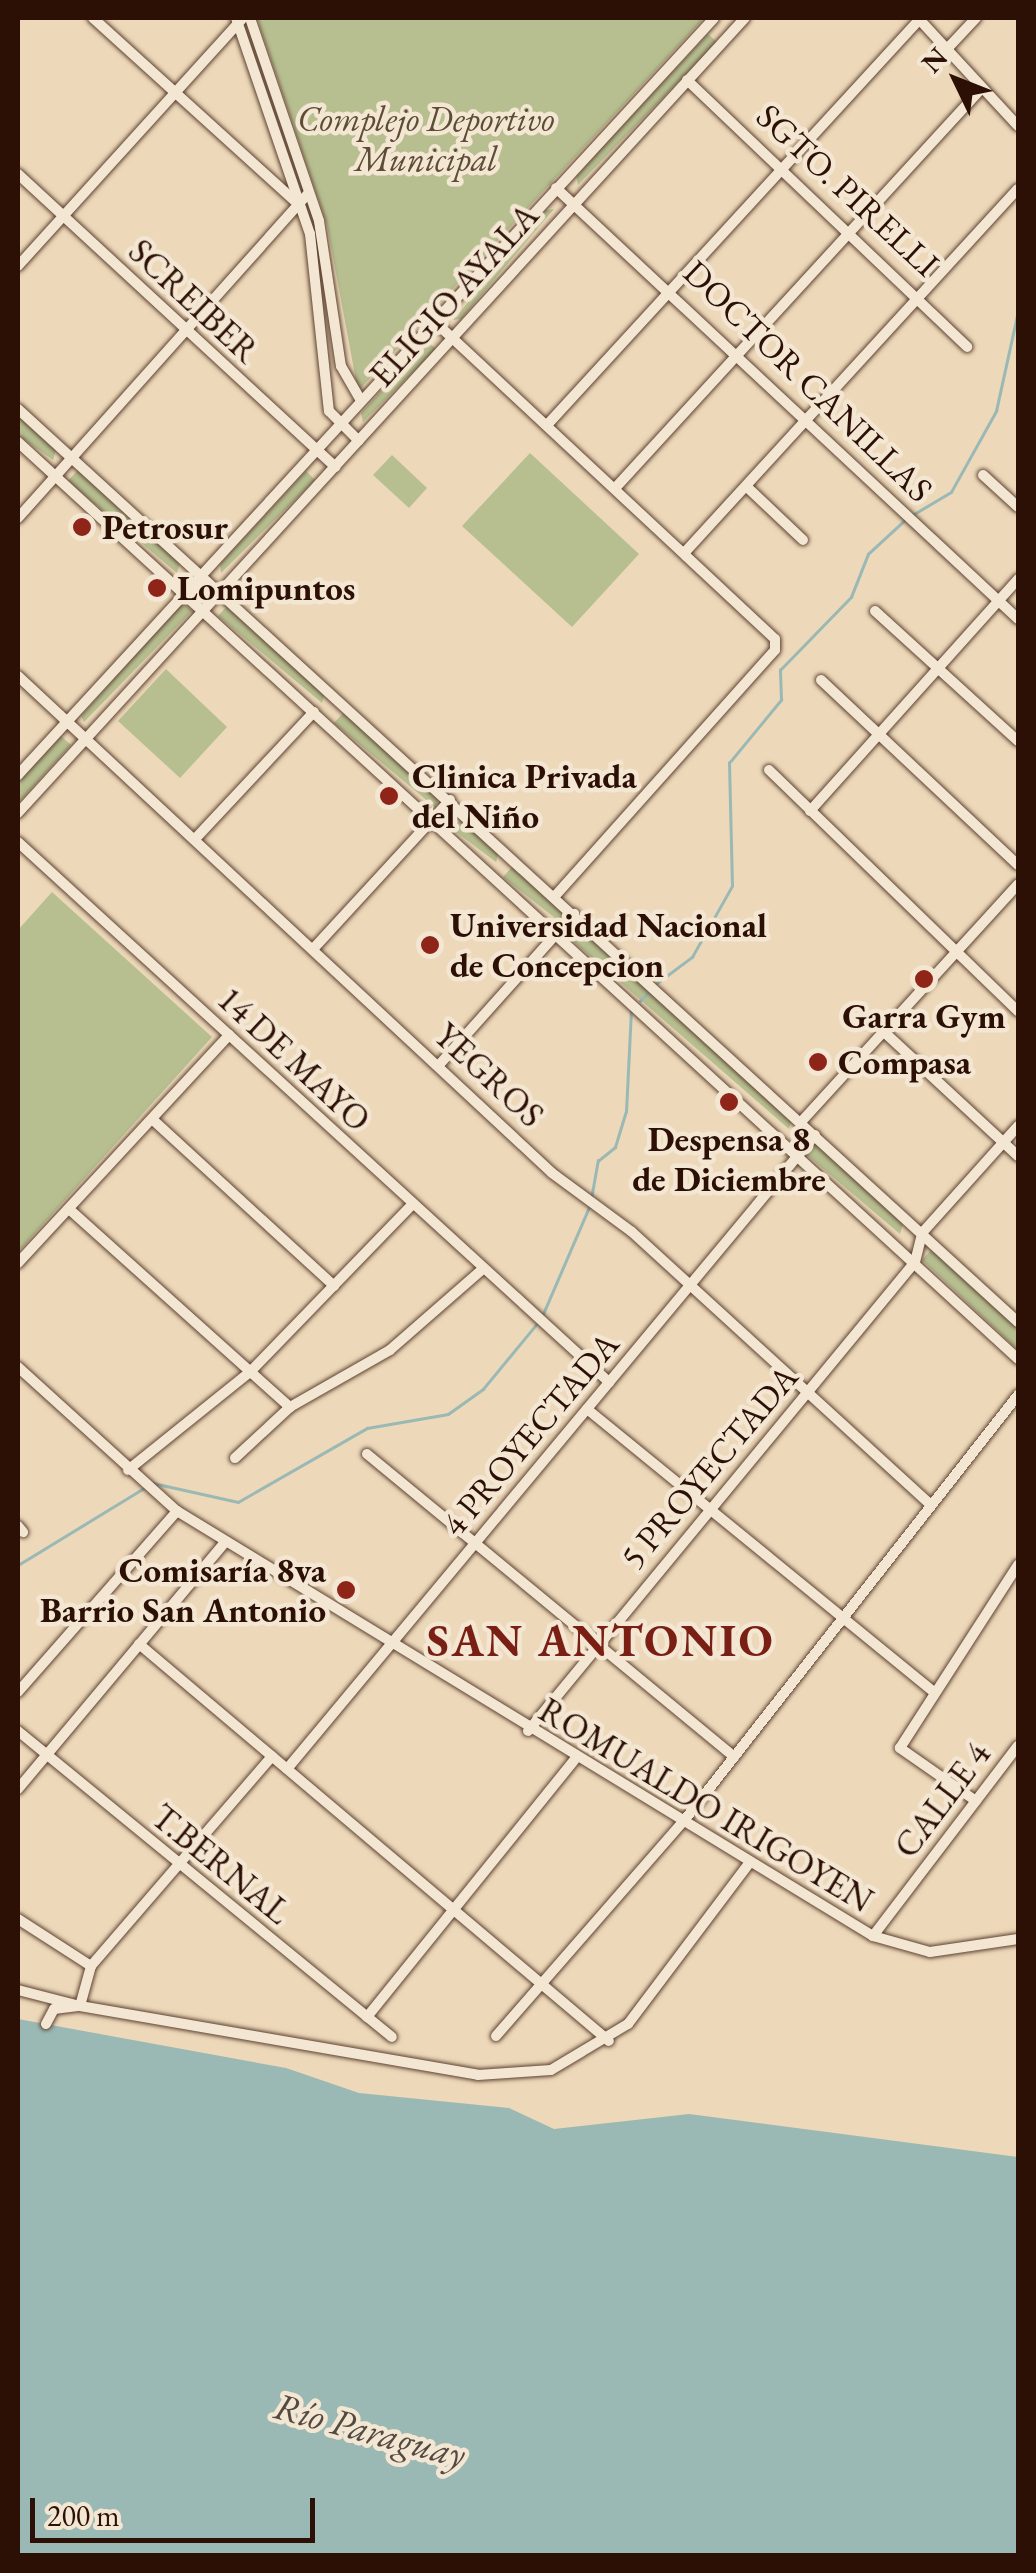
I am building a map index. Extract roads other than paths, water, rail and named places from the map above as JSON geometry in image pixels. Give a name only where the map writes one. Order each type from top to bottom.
[{"type":"street","points":[[93,18],[299,205]]},
{"type":"street","points":[[715,18],[732,32]]},
{"type":"street","name":"ELIGIO AYALA","points":[[18,775],[715,18]]},
{"type":"street","name":"ELIGIO AYALA","points":[[18,813],[745,18]]},
{"type":"street","points":[[548,425],[919,18],[1018,126]]},
{"type":"street","points":[[946,50],[976,18]]},
{"type":"street","points":[[18,266],[242,19]]},
{"type":"street","points":[[242,19],[329,259],[340,366],[361,400]]},
{"type":"street","points":[[242,19],[299,205],[320,292],[325,397],[339,424],[359,442]]},
{"type":"street","name":"SGTO. PIRELLI","points":[[687,80],[922,294],[967,346]]},
{"type":"street","points":[[618,485],[982,88]]},
{"type":"street","name":"SCREIBER","points":[[18,174],[334,466]]},
{"type":"street","name":"DOCTOR CANILLAS","points":[[556,188],[577,201],[673,288],[1018,619]]},
{"type":"street","points":[[686,551],[1018,189]]},
{"type":"street","points":[[18,518],[308,194]]},
{"type":"street","points":[[434,321],[618,485],[775,639],[776,650],[555,896]]},
{"type":"street","points":[[18,409],[222,589],[1018,1322]]},
{"type":"street","points":[[18,442],[1018,1359]]},
{"type":"street","points":[[983,475],[1018,506]]},
{"type":"street","points":[[747,487],[803,540]]},
{"type":"street","points":[[810,811],[1018,579]]},
{"type":"street","points":[[874,610],[1018,741]]},
{"type":"street","name":"YEGROS","points":[[18,676],[438,1065],[690,1284],[931,1505]]},
{"type":"street","points":[[821,680],[1018,864]]},
{"type":"street","points":[[195,838],[314,712]]},
{"type":"street","points":[[770,770],[1018,1011]]},
{"type":"street","points":[[314,948],[450,800]]},
{"type":"street","name":"14 DE MAYO","points":[[18,842],[411,1206],[609,1382]]},
{"type":"street","points":[[801,1122],[1018,884]]},
{"type":"street","points":[[438,1065],[574,914]]},
{"type":"street","points":[[884,1031],[1018,1156]]},
{"type":"street","points":[[18,1264],[230,1036]]},
{"type":"street","points":[[152,1119],[334,1286]]},
{"type":"street","points":[[922,1233],[1018,1126]]},
{"type":"street","name":"4 PROYECTADA","points":[[288,1768],[815,1135]]},
{"type":"street","points":[[128,1470],[251,1372],[411,1206]]},
{"type":"street","points":[[69,1208],[290,1408]]},
{"type":"street","name":"5 PROYECTADA","points":[[528,1732],[915,1262],[922,1233]]},
{"type":"street","points":[[235,1458],[290,1408],[390,1350],[483,1270]]},
{"type":"street","name":"ROMUALDO IRIGOYEN","points":[[18,1367],[139,1481],[177,1511],[528,1732],[873,1936],[930,1952],[1018,1939]]},
{"type":"street","points":[[496,2036],[546,1987],[683,1822],[840,1617],[1018,1395]]},
{"type":"street","points":[[587,1409],[932,1690]]},
{"type":"street","points":[[367,1454],[734,1757]]},
{"type":"street","points":[[18,1692],[177,1511]]},
{"type":"street","points":[[18,1790],[225,1542]]},
{"type":"street","points":[[976,1801],[900,1748],[932,1690],[1018,1565]]},
{"type":"street","points":[[139,1644],[609,2041]]},
{"type":"street","name":"T.BERNAL","points":[[18,1731],[392,2037]]},
{"type":"street","name":"CALLE 4","points":[[873,1936],[1018,1746]]},
{"type":"street","points":[[80,2006],[91,1966],[272,1756]]},
{"type":"street","points":[[368,2017],[576,1758]]},
{"type":"street","points":[[18,1990],[80,2006],[503,2077],[550,2070],[609,2041],[750,1862]]},
{"type":"street","points":[[18,1918],[91,1966]]},
{"type":"street","points":[[46,2024],[54,2009],[80,2006]]},
{"type":"water","name":"Río Paraguay","points":[[18,2019],[286,2068],[359,2093],[509,2108],[554,2129],[689,2114],[1018,2157],[1018,2555],[18,2555]]},
{"type":"waterway","points":[[914,514],[951,492],[996,411],[1018,311]]},
{"type":"waterway","points":[[657,983],[692,957],[732,886],[729,763],[781,700],[780,670],[851,597],[868,554],[907,518]]},
{"type":"waterway","points":[[640,1001],[647,994]]},
{"type":"waterway","points":[[591,1199],[598,1161],[615,1147],[626,1112],[631,1011]]},
{"type":"waterway","points":[[543,1314],[589,1207]]},
{"type":"waterway","points":[[153,1483],[238,1502],[367,1428],[448,1414],[483,1389],[539,1321]]},
{"type":"waterway","points":[[18,1565],[146,1487]]},
{"type":"place","name":"Petrosur","points":[[82,527]]},
{"type":"place","name":"Lomipuntos","points":[[157,588]]},
{"type":"place","name":"Clinica Privada del Niño","points":[[389,796]]},
{"type":"place","name":"Universidad Nacional de Concepcion","points":[[430,945]]},
{"type":"place","name":"Garra Gym","points":[[924,979]]},
{"type":"place","name":"Compasa","points":[[818,1062]]},
{"type":"place","name":"Despensa 8 de Diciembre","points":[[729,1102]]},
{"type":"place","name":"Comisaría 8va Barrio San Antonio","points":[[346,1590]]},
{"type":"district","name":"SAN ANTONIO","points":[[601,1641]]},
{"type":"park label","name":"Complejo Deportivo Municipal","points":[[426,139]]}]
